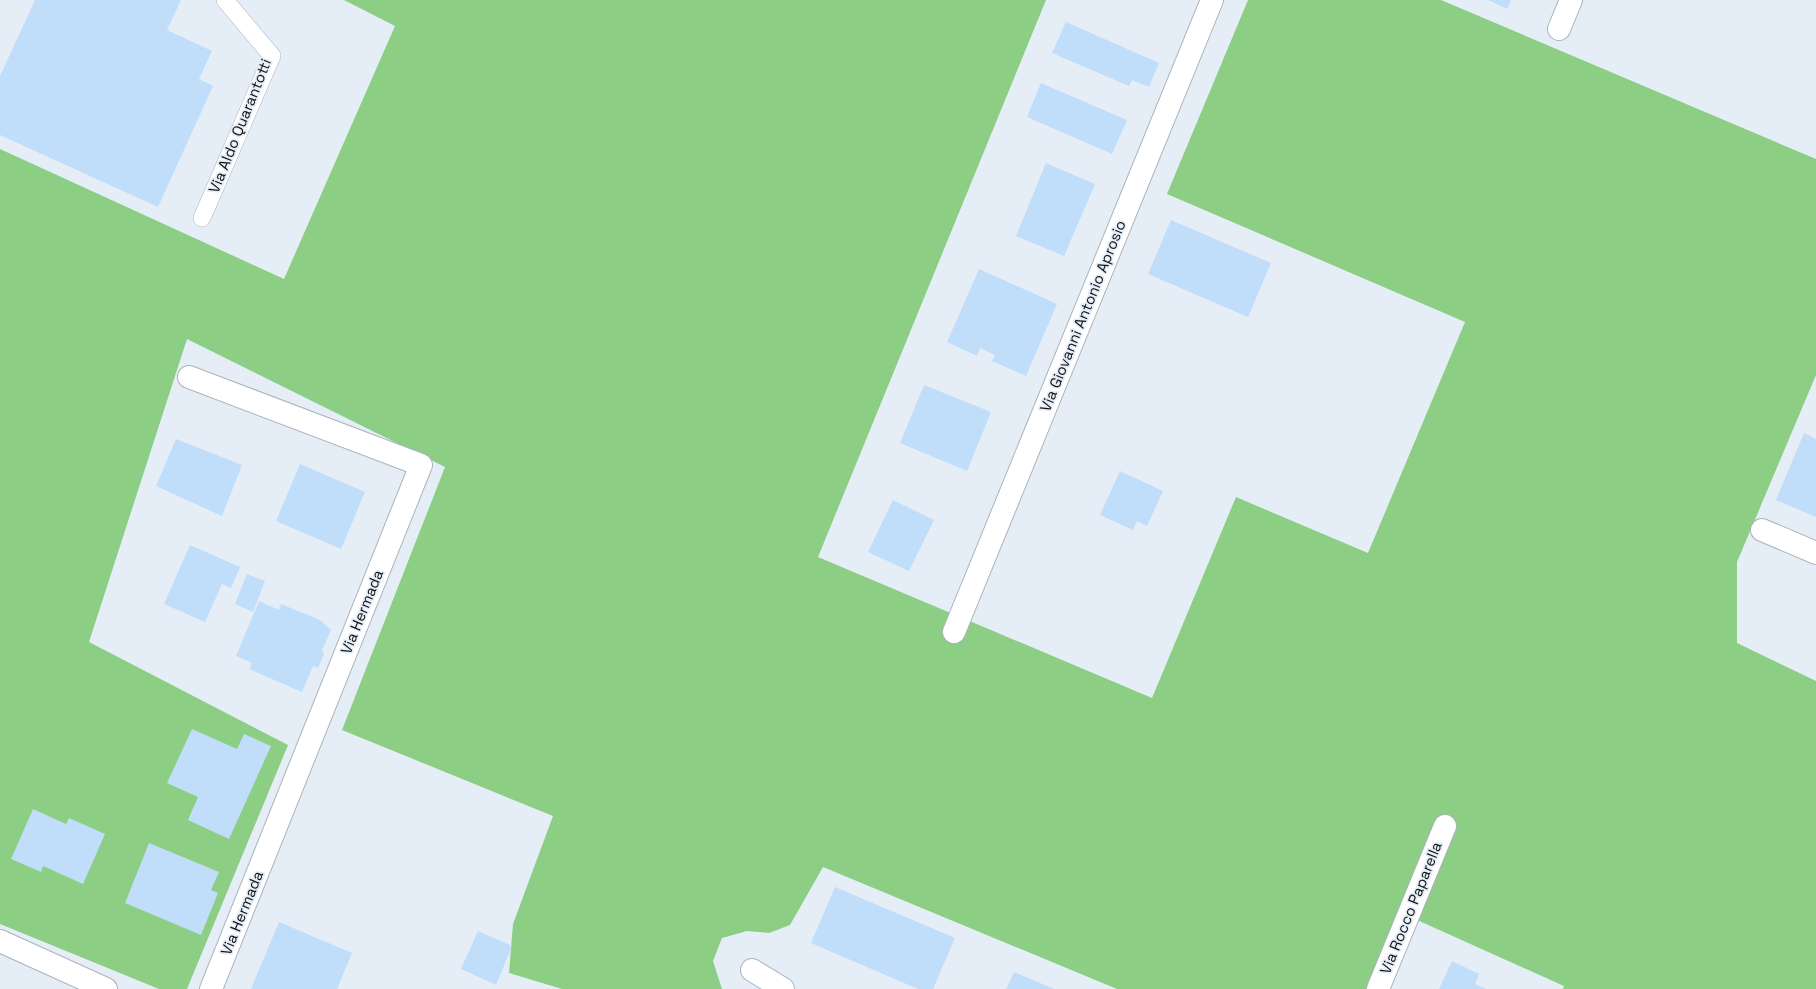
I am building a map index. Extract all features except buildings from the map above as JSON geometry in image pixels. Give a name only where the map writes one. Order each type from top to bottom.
[{"type":"street","name":"Via Giovanni Antonio Aprosio","points":[[954,632],[1212,0]]},
{"type":"street","points":[[1559,29],[1571,0]]},
{"type":"street","name":"Via Hermada","points":[[189,377],[420,465],[211,989]]},
{"type":"street","points":[[1762,530],[1816,553]]},
{"type":"street","name":"Via Rocco Paparella","points":[[1378,989],[1445,826]]},
{"type":"street","points":[[0,941],[106,989]]},
{"type":"street","points":[[752,970],[783,989]]},
{"type":"lane","name":"Via Aldo Quarantotti","points":[[202,218],[272,56],[224,0]]},
{"type":"green space","points":[[344,0],[1046,0],[818,557],[1152,698],[1236,497],[1368,553],[1465,322],[1167,194],[1248,0],[1441,0],[1816,159],[1816,375],[1737,562],[1737,643],[1816,681],[1816,989],[1563,989],[1564,986],[1406,915],[1374,989],[1117,989],[823,867],[790,925],[769,933],[747,931],[722,938],[713,961],[722,989],[562,989],[509,973],[513,924],[553,816],[342,730],[445,467],[187,339],[89,642],[288,745],[187,989],[159,989],[0,924],[0,149],[284,279],[395,26]]}]
